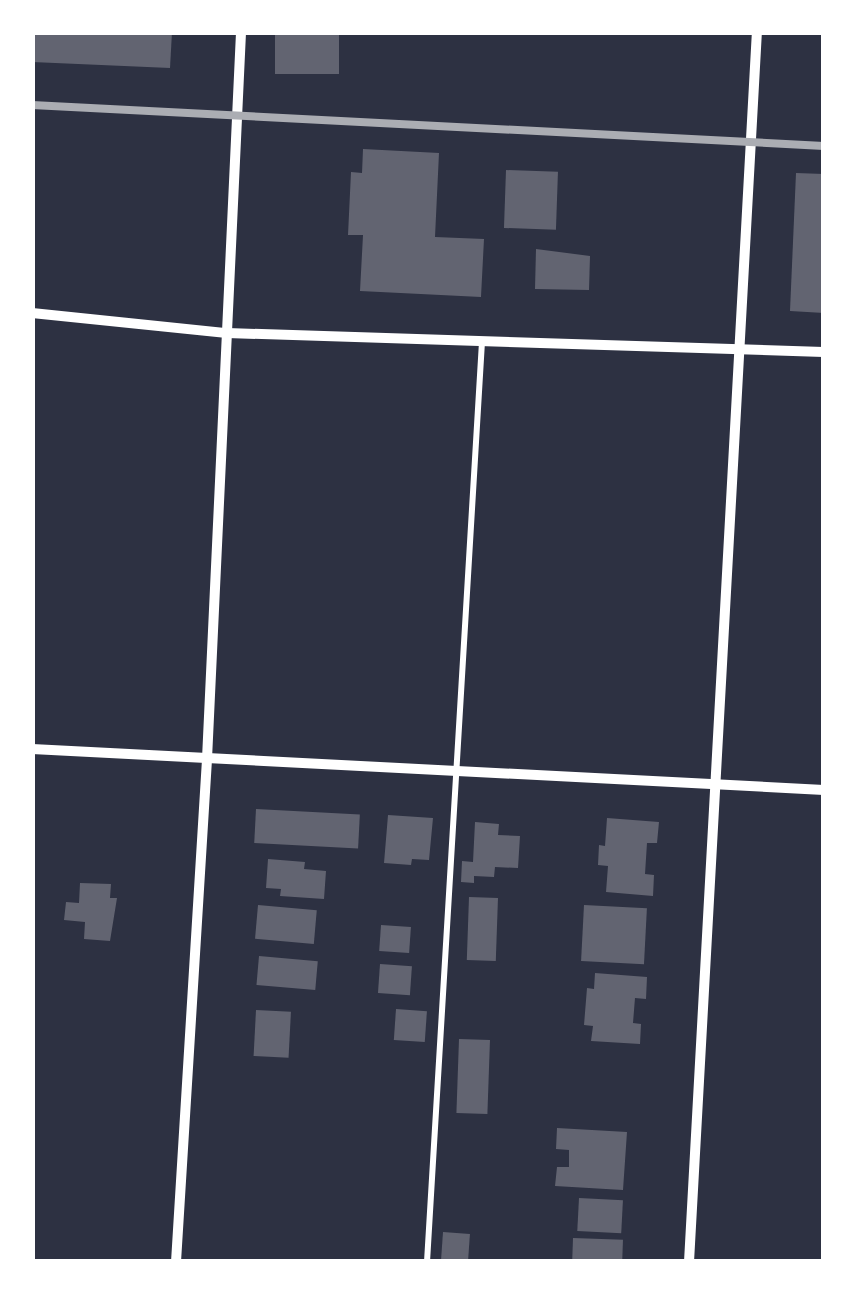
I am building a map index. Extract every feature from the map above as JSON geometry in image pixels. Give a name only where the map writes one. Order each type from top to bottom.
[{"type":"street","points":[[176,1262],[207,759],[242,32]]},
{"type":"street","points":[[688,1262],[757,32]]},
{"type":"street","points":[[32,313],[226,333],[824,352]]},
{"type":"street","points":[[32,750],[824,790]]},
{"type":"lane","points":[[428,1262],[482,340]]},
{"type":"building","points":[[32,32],[172,32],[170,68],[32,62]]},
{"type":"building","points":[[275,32],[339,32],[339,74],[275,74]]},
{"type":"building","points":[[363,149],[439,153],[435,237],[484,239],[481,297],[360,291],[363,235],[348,235],[351,172],[362,173]]},
{"type":"building","points":[[506,170],[558,172],[556,230],[504,228]]},
{"type":"building","points":[[796,173],[824,174],[824,313],[790,311]]},
{"type":"building","points":[[536,249],[590,256],[589,290],[535,289]]},
{"type":"building","points":[[256,809],[360,814],[358,848],[254,843]]},
{"type":"building","points":[[388,815],[433,818],[429,860],[412,859],[411,865],[384,863]]},
{"type":"building","points":[[607,818],[659,822],[657,843],[647,843],[645,874],[654,875],[653,896],[606,892],[608,866],[598,865],[599,845],[605,846]]},
{"type":"building","points":[[475,822],[499,824],[498,835],[520,836],[518,868],[495,867],[494,877],[474,876],[474,883],[461,882],[462,861],[473,862]]},
{"type":"building","points":[[268,859],[305,862],[304,869],[326,871],[324,899],[280,896],[281,889],[266,888]]},
{"type":"building","points":[[80,883],[111,884],[110,898],[117,898],[110,941],[84,939],[85,922],[64,920],[66,902],[79,903]]},
{"type":"building","points":[[469,897],[498,898],[496,961],[467,960]]},
{"type":"building","points":[[258,905],[317,910],[314,944],[255,939]]},
{"type":"building","points":[[584,905],[647,908],[644,964],[581,961]]},
{"type":"building","points":[[381,925],[411,927],[409,953],[379,951]]},
{"type":"building","points":[[259,956],[318,961],[315,990],[256,985]]},
{"type":"building","points":[[380,964],[412,966],[410,995],[378,993]]},
{"type":"building","points":[[595,973],[647,977],[646,999],[635,998],[633,1023],[641,1024],[640,1044],[591,1041],[593,1026],[584,1025],[587,988],[594,989]]},
{"type":"building","points":[[396,1009],[427,1011],[425,1042],[394,1040]]},
{"type":"building","points":[[256,1010],[291,1012],[289,1058],[254,1056]]},
{"type":"building","points":[[459,1039],[490,1040],[487,1114],[456,1113]]},
{"type":"building","points":[[557,1128],[627,1132],[623,1190],[555,1186],[557,1167],[569,1167],[569,1150],[556,1149]]},
{"type":"building","points":[[579,1198],[623,1200],[621,1233],[577,1231]]},
{"type":"building","points":[[443,1232],[470,1234],[468,1262],[441,1262]]},
{"type":"building","points":[[573,1238],[623,1240],[622,1262],[572,1262]]},
{"type":"railway","points":[[32,105],[824,146]]}]
